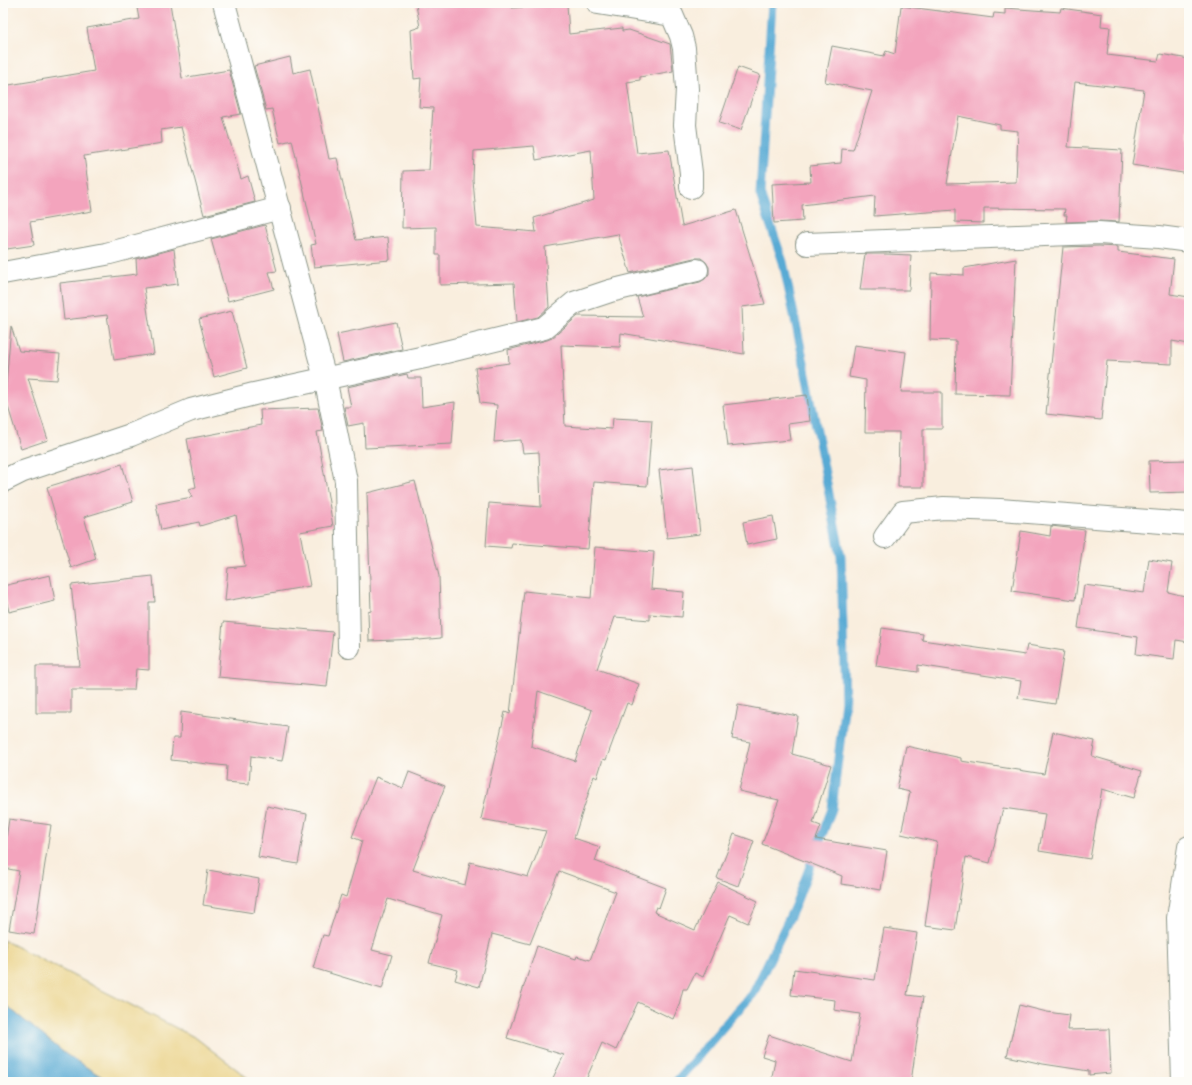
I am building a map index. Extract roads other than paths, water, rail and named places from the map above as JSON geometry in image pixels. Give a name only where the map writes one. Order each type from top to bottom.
[{"type":"street","points":[[224,3],[325,378],[346,481],[349,647]]},
{"type":"street","points":[[598,3],[672,15],[681,36],[684,48],[687,89],[685,125],[691,173],[691,187]]},
{"type":"street","points":[[3,273],[106,254],[280,208]]},
{"type":"street","points":[[807,244],[1099,233],[1159,237],[1189,241]]},
{"type":"street","points":[[3,481],[23,471],[131,435],[191,410],[254,394],[425,357],[544,328],[574,304],[610,291],[697,270]]},
{"type":"street","points":[[885,537],[903,512],[944,508],[1000,510],[1189,524]]},
{"type":"street","points":[[1183,1082],[1178,918],[1189,847]]},
{"type":"water","points":[[3,1003],[67,1055],[110,1082],[3,1082]]},
{"type":"waterway","points":[[676,1082],[753,994],[794,908],[832,809],[845,701],[841,557],[783,262],[760,194],[772,3]]}]
